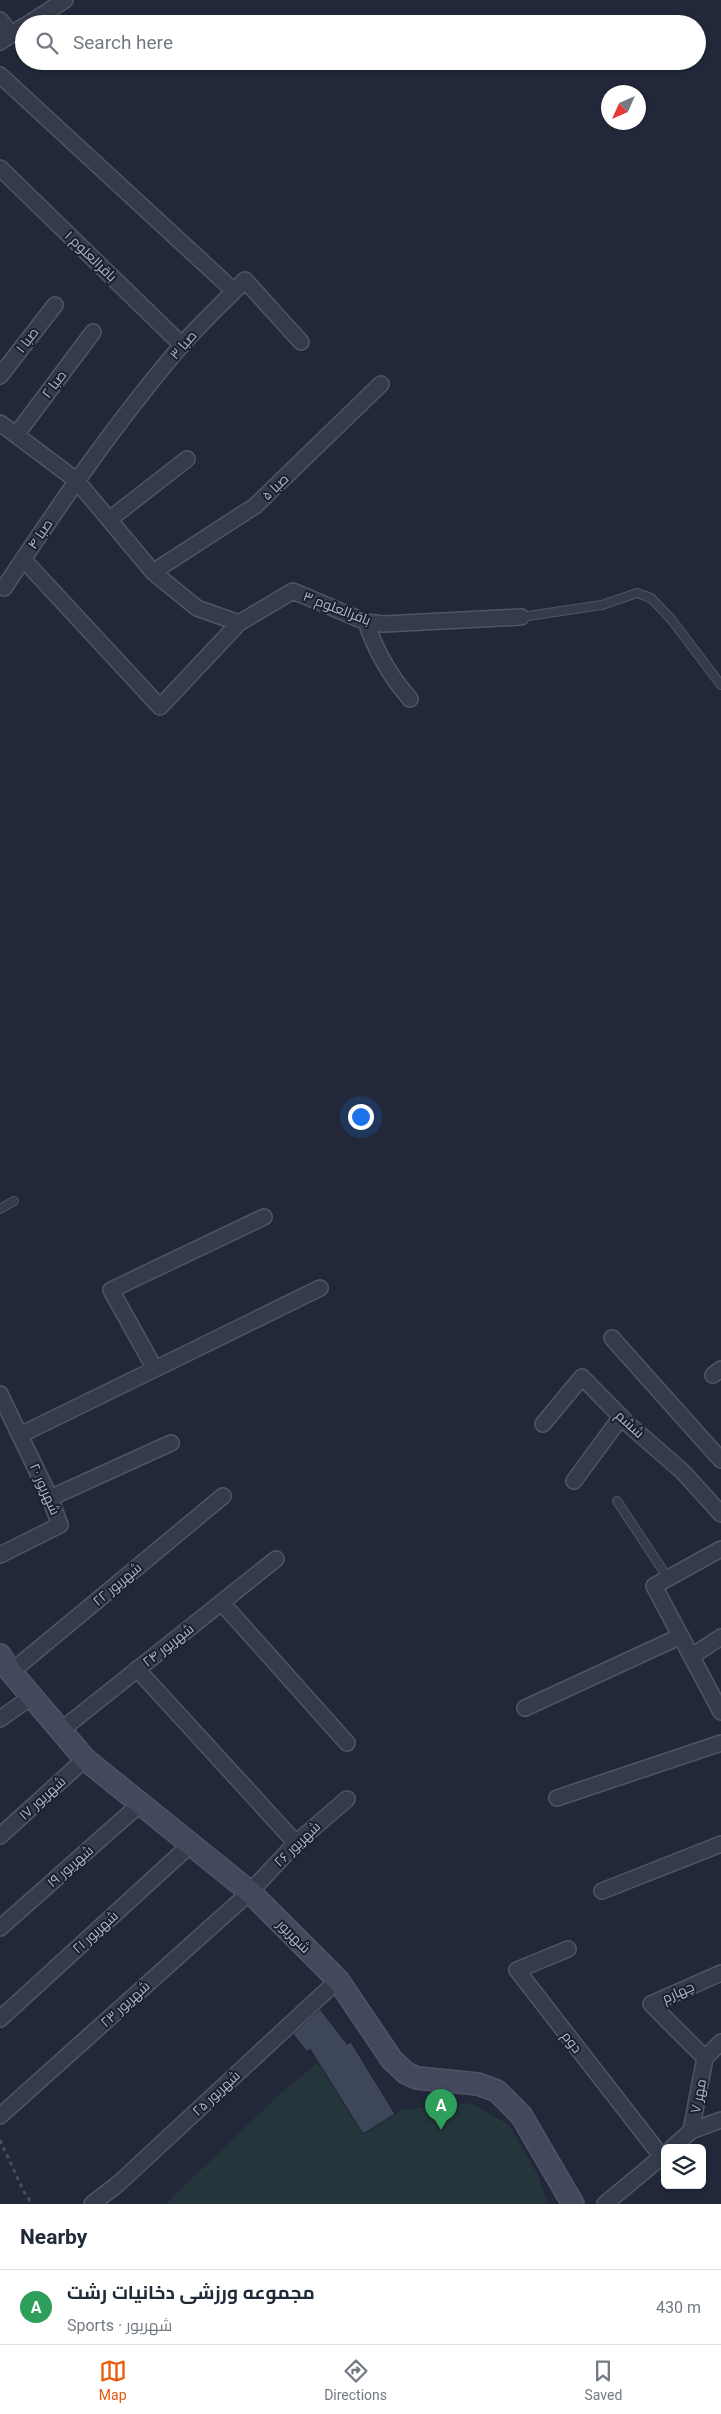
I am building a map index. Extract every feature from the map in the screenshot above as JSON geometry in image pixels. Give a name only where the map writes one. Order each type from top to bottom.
[{"type":"street","points":[[41,15],[63,0]]},
{"type":"street","points":[[0,20],[12,34]]},
{"type":"street","points":[[0,75],[234,291],[245,280],[301,342]]},
{"type":"street","name":"باقرالعلوم ۱","points":[[0,168],[182,344]]},
{"type":"street","name":"صبا ۳","points":[[76,480],[182,344],[234,291]]},
{"type":"street","name":"صبا ۱","points":[[0,376],[55,305]]},
{"type":"street","name":"صبا ۲","points":[[16,435],[93,332]]},
{"type":"street","name":"صبا ۵","points":[[153,572],[255,506],[382,384]]},
{"type":"street","points":[[0,423],[76,480],[110,518],[153,572],[197,608],[239,623],[160,707],[23,559]]},
{"type":"street","points":[[110,518],[188,459]]},
{"type":"street","name":"صبا ۴","points":[[4,588],[76,480]]},
{"type":"street","name":"باقرالعلوم ۳","points":[[239,623],[293,591],[366,622],[384,624],[521,617]]},
{"type":"street","points":[[366,622],[380,658],[392,678],[410,699]]},
{"type":"street","points":[[155,1369],[111,1290],[264,1217]]},
{"type":"street","points":[[20,1435],[320,1288]]},
{"type":"street","points":[[612,1338],[721,1460]]},
{"type":"street","name":"ششم","points":[[542,1424],[582,1377],[621,1417],[682,1470],[721,1514]]},
{"type":"street","name":"شهریور ۲۰","points":[[0,1394],[6,1421],[20,1435],[50,1498],[60,1525],[0,1555]]},
{"type":"street","points":[[574,1481],[621,1417]]},
{"type":"street","points":[[50,1498],[171,1443]]},
{"type":"street","name":"شهریور ۲۲","points":[[5,1664],[223,1496]]},
{"type":"street","points":[[720,1709],[654,1586],[721,1549]]},
{"type":"street","name":"شهریور ۲۴","points":[[60,1731],[276,1559]]},
{"type":"street","points":[[222,1603],[347,1743]]},
{"type":"street","points":[[525,1708],[681,1636]]},
{"type":"street","points":[[692,1656],[721,1637]]},
{"type":"street","name":"شهریور","points":[[5,1664],[85,1759],[250,1892],[338,1980],[392,2060],[406,2073],[417,2078],[478,2084],[497,2091],[512,2104],[526,2123],[573,2204]]},
{"type":"street","points":[[137,1669],[296,1843]]},
{"type":"street","points":[[0,1720],[31,1696]]},
{"type":"street","points":[[557,1798],[721,1743]]},
{"type":"street","name":"شهریور ۱۷","points":[[0,1836],[85,1759]]},
{"type":"street","name":"شهریور ۲۶","points":[[250,1892],[296,1843],[347,1799]]},
{"type":"street","name":"شهریور ۱۹","points":[[0,1928],[140,1804]]},
{"type":"street","points":[[602,1891],[721,1844]]},
{"type":"street","name":"شهریور ۲۱","points":[[0,2019],[190,1845]]},
{"type":"street","name":"شهریور ۲۳","points":[[0,2116],[250,1892]]},
{"type":"street","name":"دوم","points":[[568,1949],[517,1970],[661,2147]]},
{"type":"street","name":"چهارم","points":[[705,2058],[651,2004],[721,1973]]},
{"type":"street","name":"شهریور ۲۵","points":[[92,2204],[118,2184],[338,1980]]},
{"type":"street","points":[[705,2058],[721,2042]]},
{"type":"street","name":"مهر ۷","points":[[676,2144],[691,2131],[705,2058]]},
{"type":"street","points":[[691,2131],[721,2120]]},
{"type":"street","name":"مهر ۷","points":[[605,2204],[661,2157]]},
{"type":"lane","points":[[521,617],[602,605],[637,593],[651,598],[672,619],[721,685]]},
{"type":"lane","points":[[0,1209],[14,1200]]},
{"type":"lane","points":[[617,1501],[668,1578]]},
{"type":"path","points":[[0,2140],[24,2192],[32,2204]]},
{"type":"shaded area","points":[[318,2062],[363,2134],[402,2110],[471,2103],[509,2125],[538,2175],[548,2204],[165,2204],[281,2093]]},
{"type":"building","points":[[320,2009],[347,2044],[351,2042],[395,2114],[363,2134],[310,2049],[307,2052],[293,2034]]},
{"type":"place","name":"مجموعه ورزشی دخانیات رشت","points":[[441,2130]]}]
